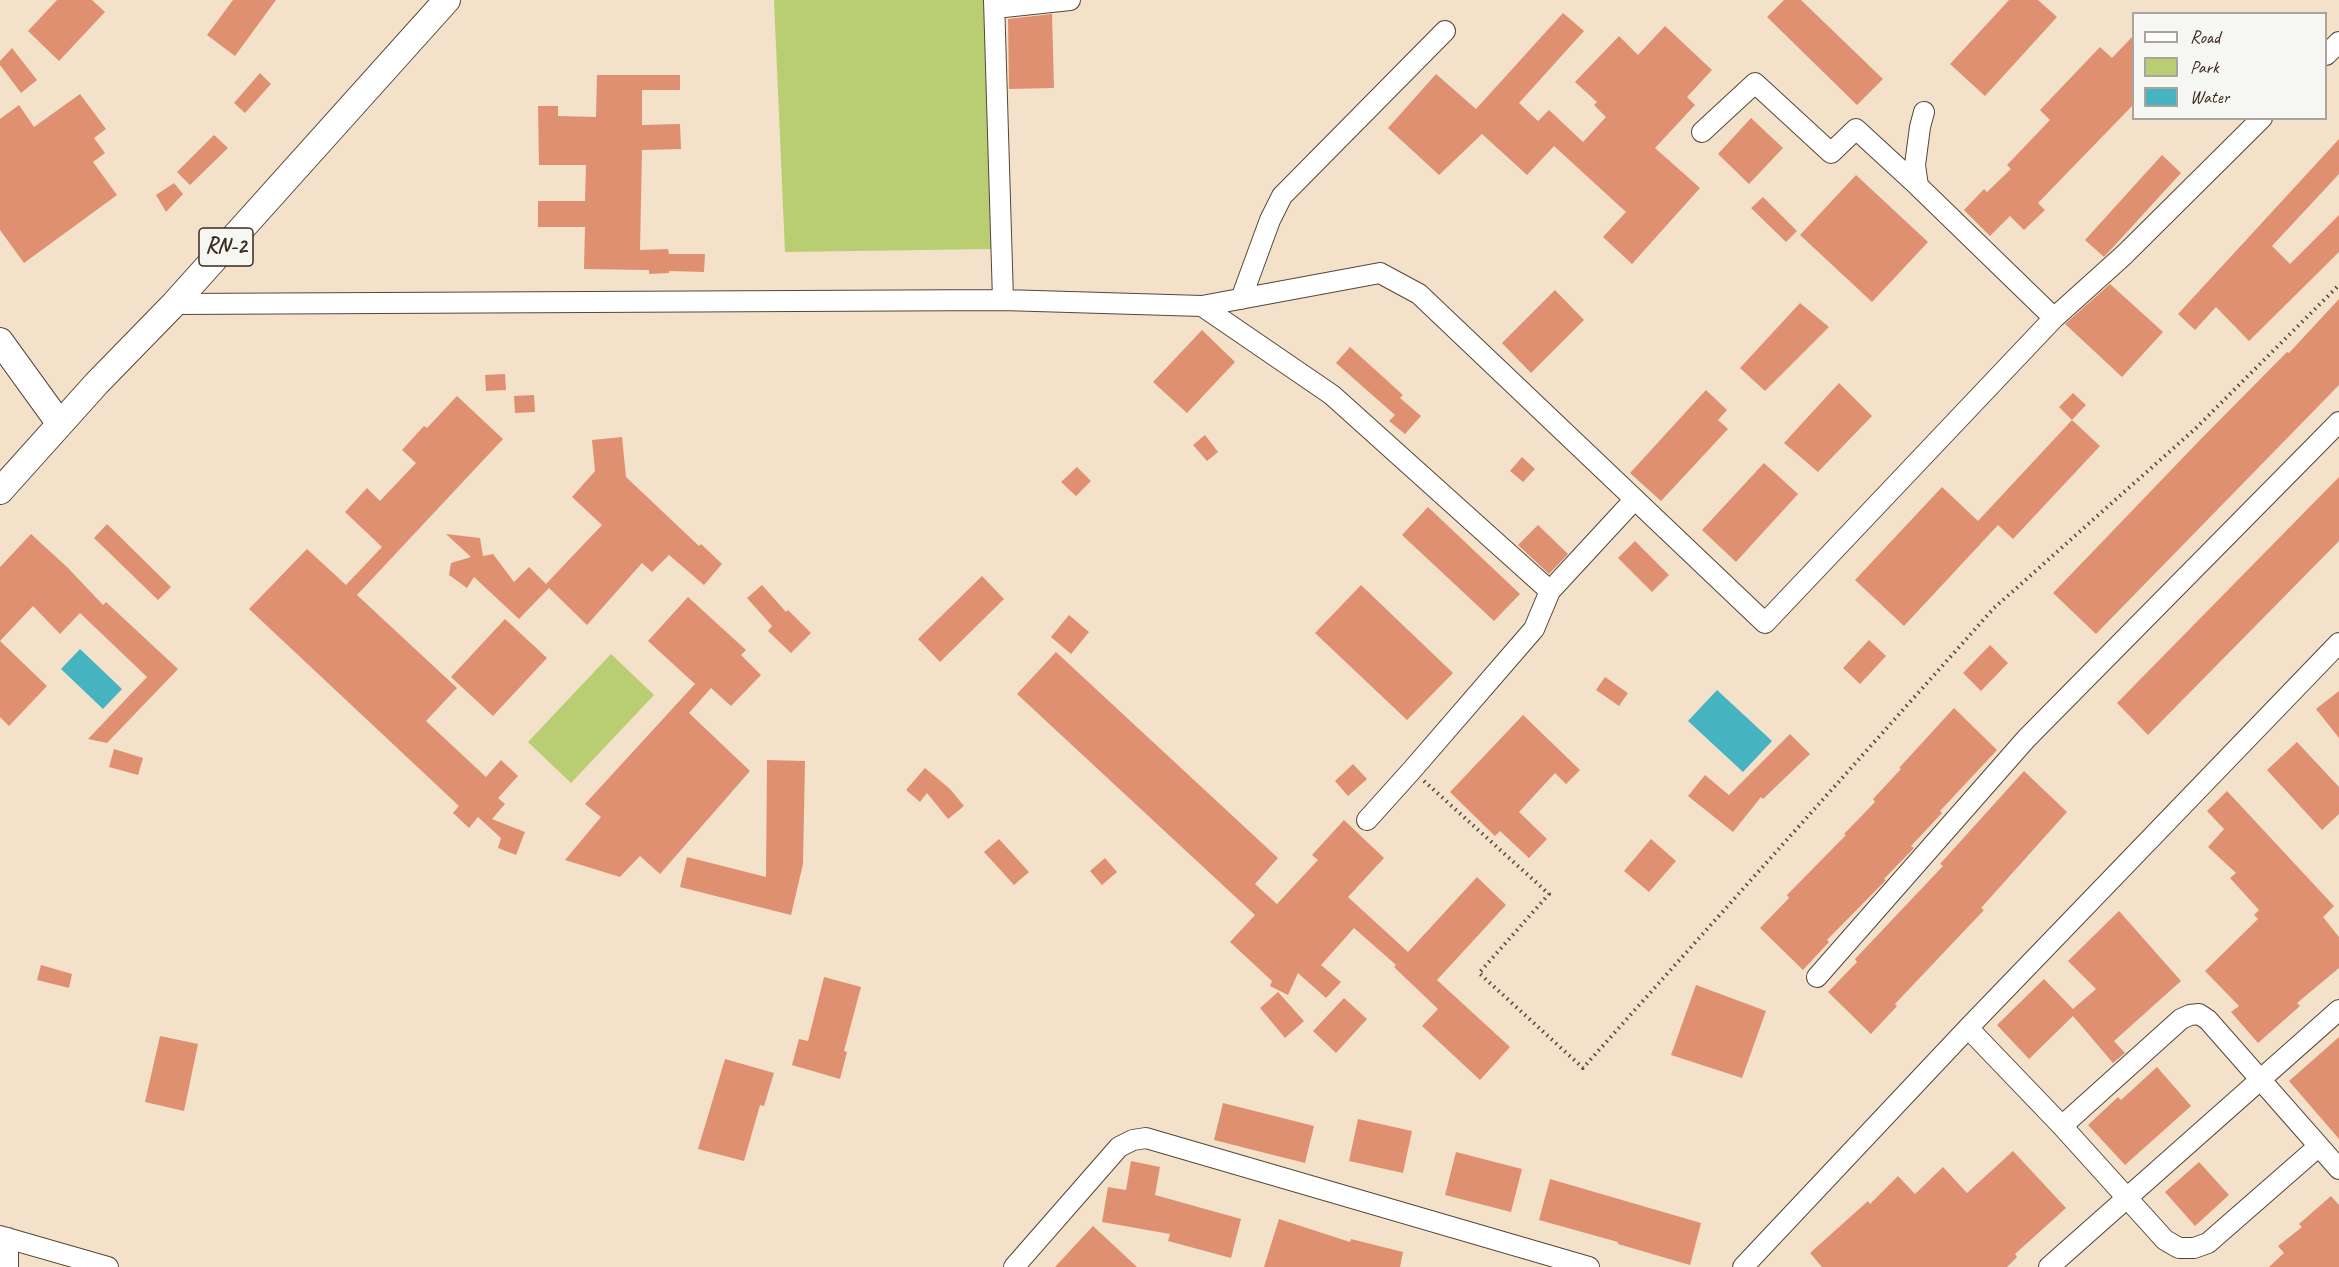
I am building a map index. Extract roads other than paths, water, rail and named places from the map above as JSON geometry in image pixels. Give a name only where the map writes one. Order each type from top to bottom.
[{"type":"main road","name":"RN-2","points":[[0,491],[174,304],[447,0]]},
{"type":"main road","points":[[0,341],[60,424]]},
{"type":"street","points":[[1004,300],[994,4],[1070,0]]},
{"type":"street","points":[[1241,299],[1281,196],[1445,31]]},
{"type":"street","points":[[2327,54],[2339,42]]},
{"type":"street","points":[[1702,132],[1755,83],[1831,153],[1856,129],[2054,318]]},
{"type":"street","points":[[1918,186],[1915,165],[1924,112]]},
{"type":"street","points":[[174,304],[1004,300],[1202,306],[1380,273],[1419,294],[1765,623],[2054,318],[2124,255],[2260,120]]},
{"type":"street","points":[[1202,306],[1332,395],[1550,591]]},
{"type":"street","points":[[1816,977],[2026,739],[2339,422]]},
{"type":"street","points":[[1367,820],[1534,628],[1550,591],[1635,499]]},
{"type":"street","points":[[1743,1267],[1968,1028],[2339,643]]},
{"type":"street","points":[[2049,1267],[2339,1010]]},
{"type":"street","points":[[2062,1126],[2181,1019],[2199,1014],[2208,1020],[2339,1169]]},
{"type":"street","points":[[1968,1028],[2062,1126],[2165,1240],[2179,1248],[2194,1248],[2208,1243],[2319,1146]]},
{"type":"street","points":[[1014,1267],[1119,1146],[1146,1138],[1589,1267]]},
{"type":"street","points":[[10,1264],[4,1237],[108,1267]]},
{"type":"water","points":[[80,649],[122,689],[103,709],[61,669]]},
{"type":"water","points":[[1717,690],[1772,741],[1743,772],[1688,721]]}]
